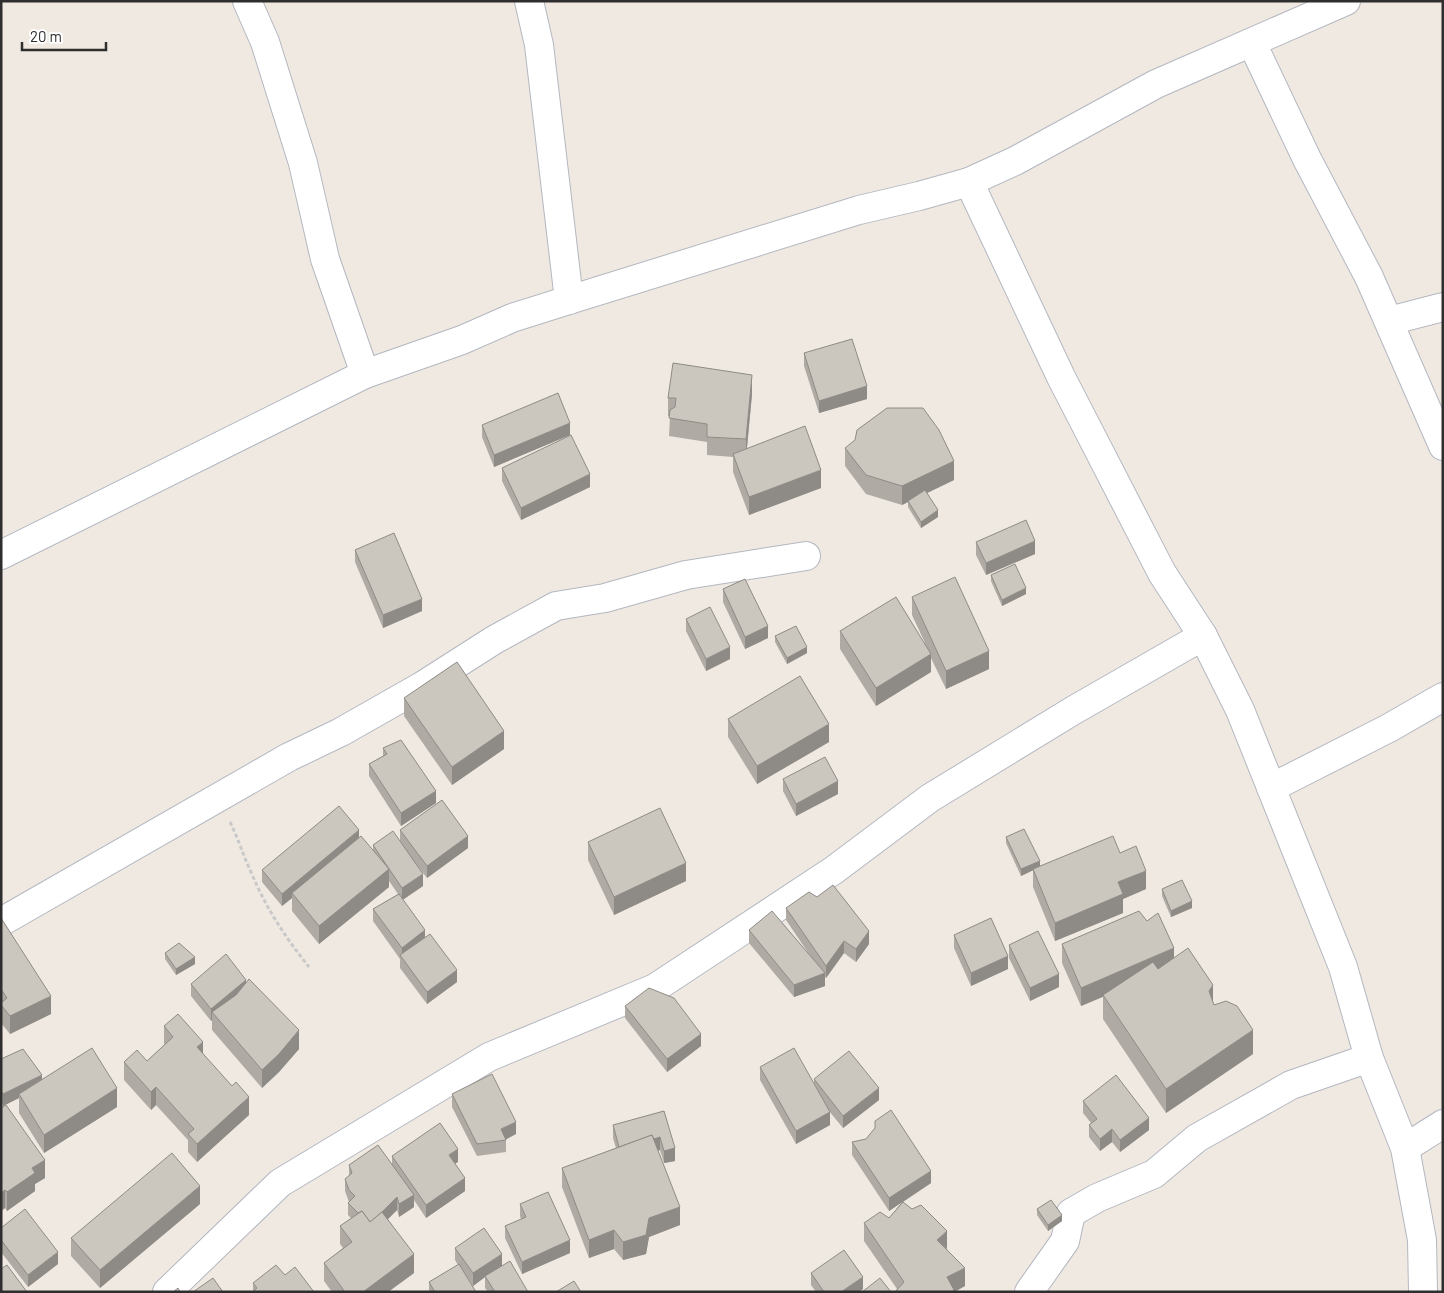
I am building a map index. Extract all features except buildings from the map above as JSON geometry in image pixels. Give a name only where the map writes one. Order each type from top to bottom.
[{"type":"street","points":[[247,1],[265,42],[303,163],[325,259],[365,374]]},
{"type":"street","points":[[529,1],[539,45],[569,300]]},
{"type":"street","points":[[1,555],[365,374],[462,340],[512,318],[860,210],[969,182],[1015,161],[1156,84],[1252,43],[1332,4]]},
{"type":"street","points":[[1252,43],[1307,160],[1369,277],[1443,446]]},
{"type":"street","points":[[969,182],[1061,377],[1162,573],[1203,636],[1240,710],[1343,967],[1369,1058],[1405,1148],[1422,1240],[1423,1292]]},
{"type":"street","points":[[1389,321],[1443,307]]},
{"type":"street","points":[[1,922],[289,757],[341,732],[422,686],[494,640],[556,606],[604,598],[686,575],[806,556]]},
{"type":"street","points":[[167,1292],[280,1183],[489,1058],[655,988],[834,870],[930,798],[1074,710],[1203,636]]},
{"type":"street","points":[[1271,788],[1389,728],[1443,697]]},
{"type":"street","points":[[1028,1292],[1065,1241],[1071,1213],[1097,1198],[1154,1174],[1197,1138],[1292,1085],[1369,1058]]},
{"type":"street","points":[[1405,1148],[1443,1124]]},
{"type":"path","points":[[218,799],[238,839],[268,908],[281,931],[309,967]]}]
